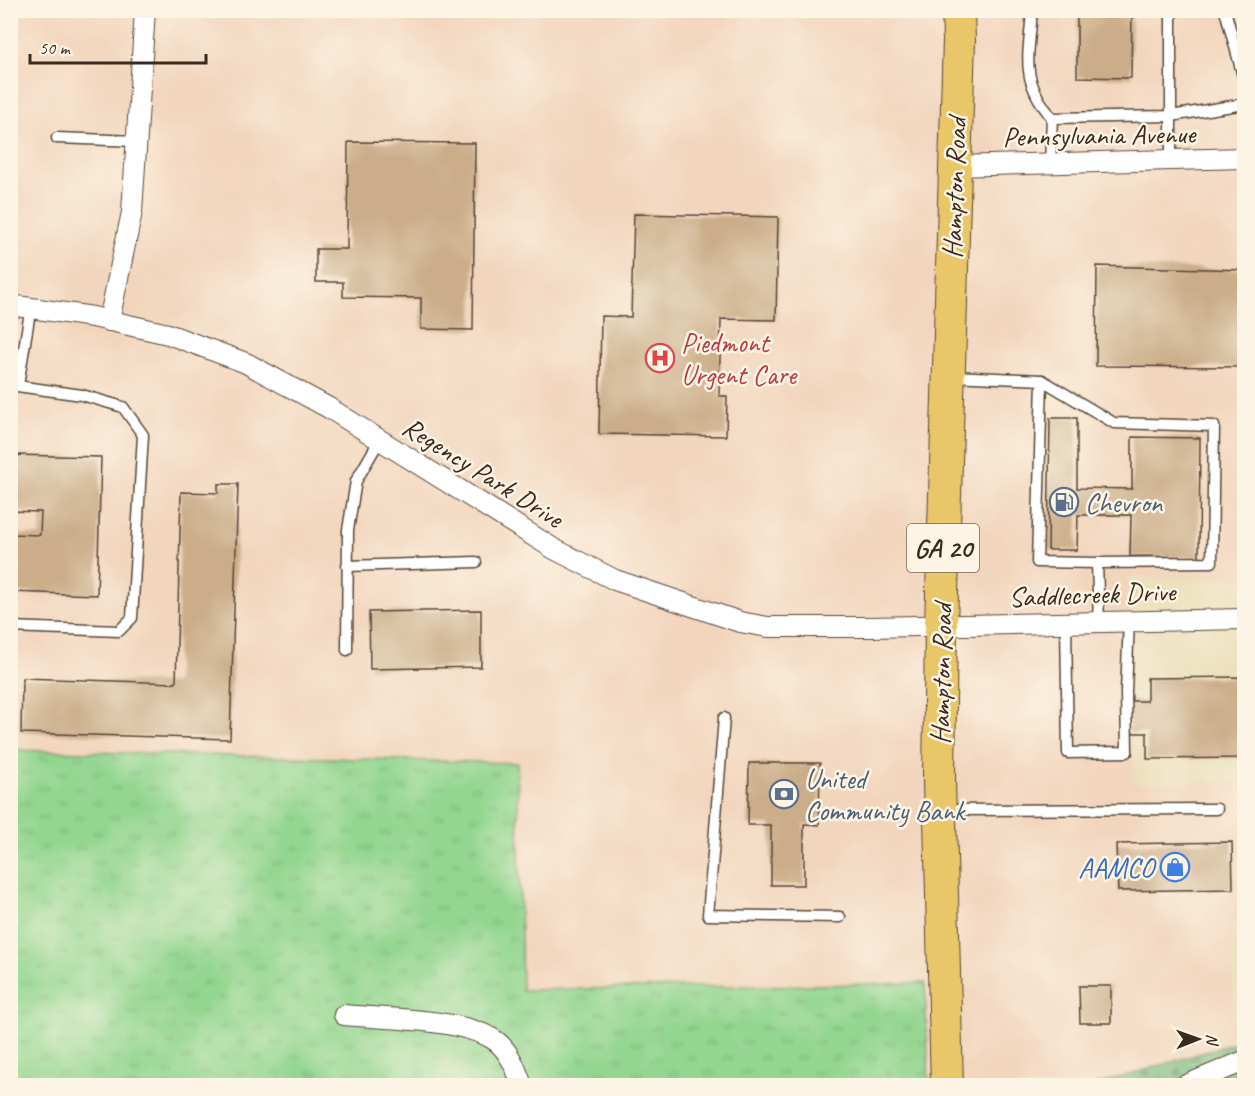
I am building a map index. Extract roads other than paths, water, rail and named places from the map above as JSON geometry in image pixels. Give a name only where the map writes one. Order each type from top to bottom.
[{"type":"main road","name":"Hampton Road","points":[[947,1086],[939,810],[941,625],[958,10]]},
{"type":"street","points":[[109,321],[132,212],[145,10]]},
{"type":"street","name":"Pennsylvania Avenue","points":[[955,166],[1171,162],[1245,158]]},
{"type":"street","name":"Regency Park Drive","points":[[10,305],[31,306],[168,334],[246,363],[329,408],[554,549],[615,580],[670,601],[740,622],[768,627],[941,625]]},
{"type":"street","name":"Saddlecreek Drive","points":[[941,625],[1245,619]]},
{"type":"street","points":[[344,1015],[462,1026],[495,1040],[516,1066],[522,1086]]},
{"type":"street","points":[[1184,1086],[1245,1061]]},
{"type":"lane","points":[[1032,10],[1028,79],[1037,99],[1052,117],[1050,164]]},
{"type":"lane","points":[[1225,10],[1245,80]]},
{"type":"lane","points":[[1171,11],[1171,162]]},
{"type":"lane","points":[[1052,117],[1171,116],[1245,104]]},
{"type":"lane","points":[[57,138],[137,141]]},
{"type":"lane","points":[[10,627],[119,631],[132,618],[143,435],[123,407],[82,395],[14,385],[31,306]]},
{"type":"lane","points":[[948,376],[1042,380],[1114,423],[1214,426],[1212,562],[1037,561],[1042,380]]},
{"type":"lane","points":[[347,650],[348,530],[356,481],[379,441]]},
{"type":"lane","points":[[347,566],[476,562]]},
{"type":"lane","points":[[1098,563],[1099,622]]},
{"type":"lane","points":[[1066,623],[1068,753],[1127,752],[1126,693],[1129,620]]},
{"type":"lane","points":[[724,718],[708,915],[840,917]]},
{"type":"lane","points":[[939,810],[1217,809]]},
{"type":"place","name":"Piedmont Urgent Care","points":[[660,358]]},
{"type":"place","name":"Chevron","points":[[1064,502]]},
{"type":"place","name":"United Community Bank","points":[[784,794]]},
{"type":"place","name":"AAMCO","points":[[1175,867]]}]
